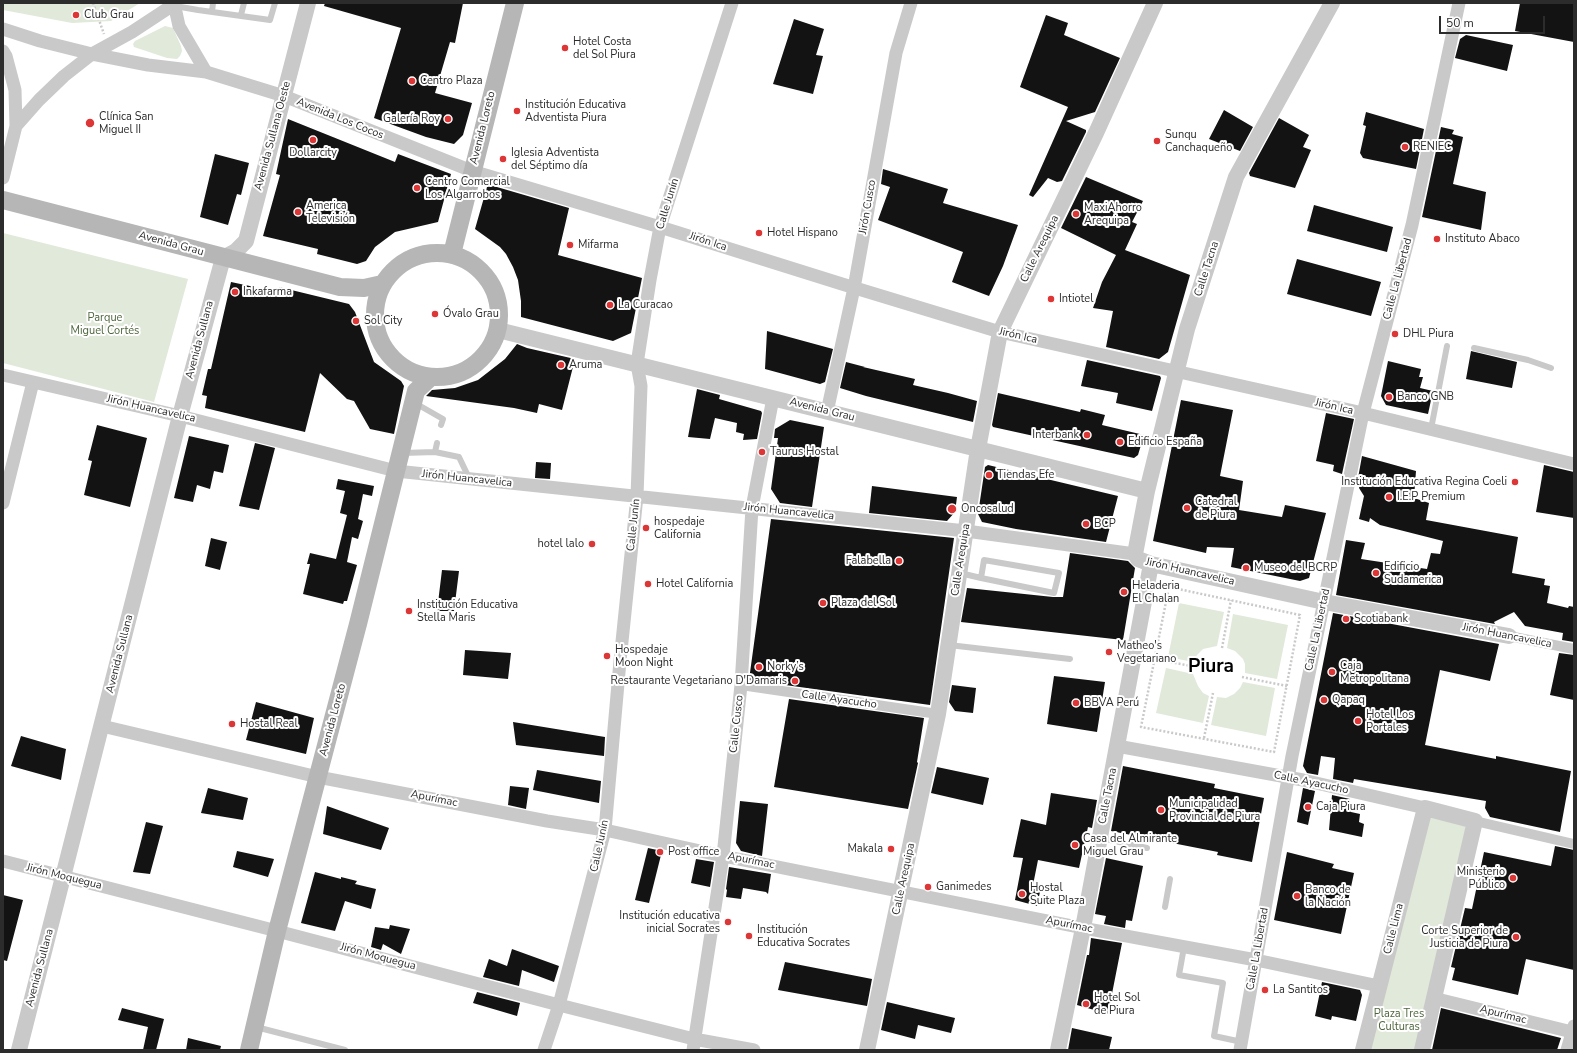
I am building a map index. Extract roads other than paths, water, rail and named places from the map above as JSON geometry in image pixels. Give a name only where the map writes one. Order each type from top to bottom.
[{"type":"main road","name":"Avenida Loreto","points":[[452,254],[515,3]]},
{"type":"main road","name":"Avenida Grau","points":[[3,200],[340,287],[364,288],[382,284]]},
{"type":"main road","points":[[436,252],[452,254],[470,262],[480,270],[495,291],[499,310],[498,330],[491,346],[480,360],[466,370],[449,376],[431,377],[408,370],[396,362],[383,346],[375,326],[374,312],[376,297],[382,284],[392,271],[405,261],[420,255],[436,252]]},
{"type":"main road","name":"Avenida Grau","points":[[340,287],[360,298],[374,312]]},
{"type":"main road","points":[[408,370],[415,396]]},
{"type":"main road","points":[[415,396],[431,377]]},
{"type":"main road","name":"Avenida Loreto","points":[[249,1050],[277,930],[318,777],[415,396]]},
{"type":"street","name":"Avenida Sullana Oeste","points":[[223,258],[236,251],[246,241],[308,3]]},
{"type":"street","name":"Calle Junín","points":[[544,1050],[559,1005],[605,830],[637,496],[641,386],[637,364],[660,227],[732,3]]},
{"type":"street","name":"Jirón Cusco","points":[[827,412],[854,288],[896,53],[911,3]]},
{"type":"street","name":"Calle Arequipa","points":[[867,1050],[902,892],[938,714],[978,449],[1000,332],[1096,133],[1155,3]]},
{"type":"street","name":"Calle Tacna","points":[[1135,554],[1147,491],[1187,329],[1236,177],[1332,3]]},
{"type":"street","name":"Calle La Libertad","points":[[1241,1046],[1288,778],[1363,413],[1412,225],[1460,3]]},
{"type":"street","points":[[16,126],[44,95],[64,76],[92,54],[108,46],[174,4],[179,26],[206,72]]},
{"type":"street","name":"Avenida Los Cocos","points":[[3,29],[40,41],[92,54],[148,65],[206,72],[284,96],[472,171]]},
{"type":"street","points":[[3,51],[6,56],[15,90],[16,126],[3,178]]},
{"type":"street","name":"Jirón Ica","points":[[472,171],[660,227],[1000,332],[1363,413],[1574,464]]},
{"type":"street","name":"Avenida Sullana","points":[[19,1050],[180,416],[223,258]]},
{"type":"street","name":"Avenida Grau","points":[[498,330],[1147,491]]},
{"type":"street","name":"Jirón Huancavelica","points":[[3,375],[180,416],[396,471],[470,480],[966,531],[1107,552],[1135,554],[1138,559],[1150,564],[1324,602],[1574,648]]},
{"type":"street","points":[[3,503],[33,382]]},
{"type":"street","name":"Calle Cusco","points":[[693,1044],[722,856],[741,685],[752,508],[772,398]]},
{"type":"street","name":"Calle Tacna","points":[[1058,1050],[1083,928],[1150,564]]},
{"type":"street","name":"Calle Ayacucho","points":[[741,685],[938,714]]},
{"type":"street","name":"Apurímac","points":[[102,726],[318,777],[547,821],[605,830],[722,856],[1083,928],[1256,960],[1379,986]]},
{"type":"street","name":"Calle Ayacucho","points":[[1117,746],[1288,778],[1425,808],[1574,844]]},
{"type":"street","name":"Calle Lima","points":[[1363,1050],[1425,808]]},
{"type":"street","points":[[1422,1050],[1474,821]]},
{"type":"street","name":"Jirón Moquegua","points":[[3,861],[277,930],[559,1005],[693,1044],[754,1050]]},
{"type":"street","name":"Apurímac","points":[[1433,998],[1573,1029]]},
{"type":"street","points":[[1567,1050],[1573,1029]]},
{"type":"lane","points":[[212,12],[213,3]]},
{"type":"lane","points":[[241,15],[244,3]]},
{"type":"lane","points":[[174,4],[212,12],[270,20],[274,3]]},
{"type":"lane","points":[[1431,429],[1447,346]]},
{"type":"lane","points":[[1474,348],[1528,360],[1551,368]]},
{"type":"lane","points":[[415,396],[443,419],[441,425]]},
{"type":"lane","points":[[435,452],[437,443]]},
{"type":"lane","points":[[401,453],[435,452],[459,457],[470,480]]},
{"type":"lane","points":[[959,573],[981,578],[1054,593],[1059,572],[984,560],[981,578]]},
{"type":"lane","points":[[949,645],[1070,659]]},
{"type":"lane","points":[[1100,838],[1146,848]]},
{"type":"lane","points":[[1165,907],[1170,879]]},
{"type":"lane","points":[[1184,946],[1179,975],[1223,983],[1214,1036],[1241,1046]]},
{"type":"lane","points":[[254,1027],[346,1050]]},
{"type":"place","name":"Club Grau","points":[[76,15]]},
{"type":"place","name":"Hotel Costa del Sol Piura","points":[[565,48]]},
{"type":"place","name":"Centro Plaza","points":[[412,81]]},
{"type":"place","name":"Institución Educativa Adventista Piura","points":[[517,111]]},
{"type":"place","name":"Galería Roy","points":[[448,119]]},
{"type":"place","name":"Clínica San Miguel II","points":[[90,123]]},
{"type":"place","name":"Dollarcity","points":[[313,140]]},
{"type":"place","name":"Sunqu Canchaqueño","points":[[1157,141]]},
{"type":"place","name":"RENIEC","points":[[1405,147]]},
{"type":"place","name":"Iglesia Adventista del Séptimo día","points":[[503,159]]},
{"type":"place","name":"Centro Comercial Los Algarrobos","points":[[417,188]]},
{"type":"place","name":"America Televisión","points":[[298,212]]},
{"type":"place","name":"MaxiAhorro Arequipa","points":[[1076,214]]},
{"type":"place","name":"Hotel Hispano","points":[[759,233]]},
{"type":"place","name":"Instituto Abaco","points":[[1437,239]]},
{"type":"place","name":"Mifarma","points":[[570,245]]},
{"type":"place","name":"Inkafarma","points":[[235,292]]},
{"type":"place","name":"Intiotel","points":[[1051,299]]},
{"type":"place","name":"La Curacao","points":[[610,305]]},
{"type":"place","name":"Óvalo Grau","points":[[435,314]]},
{"type":"place","name":"Sol City","points":[[356,321]]},
{"type":"place","name":"DHL Piura","points":[[1395,334]]},
{"type":"place","name":"Aruma","points":[[561,365]]},
{"type":"place","name":"Banco GNB","points":[[1389,397]]},
{"type":"place","name":"Interbank","points":[[1087,435]]},
{"type":"place","name":"Edificio España","points":[[1120,442]]},
{"type":"place","name":"Taurus Hostal","points":[[762,452]]},
{"type":"place","name":"Tiendas Efe","points":[[989,475]]},
{"type":"place","name":"Institución Educativa Regina Coeli","points":[[1515,482]]},
{"type":"place","name":"I.E.P Premium","points":[[1389,497]]},
{"type":"place","name":"Catedral de Piura","points":[[1187,508]]},
{"type":"place","name":"Oncosalud","points":[[952,509]]},
{"type":"place","name":"BCP","points":[[1086,524]]},
{"type":"place","name":"hospedaje California","points":[[646,528]]},
{"type":"place","name":"hotel lalo","points":[[592,544]]},
{"type":"place","name":"Falabella","points":[[899,561]]},
{"type":"place","name":"Museo del BCRP","points":[[1246,568]]},
{"type":"place","name":"Edificio Sudamerica","points":[[1376,573]]},
{"type":"place","name":"Hotel California","points":[[648,584]]},
{"type":"place","name":"Heladeria El Chalan","points":[[1124,592]]},
{"type":"place","name":"Plaza del Sol","points":[[823,603]]},
{"type":"place","name":"Institución Educativa Stella Maris","points":[[409,611]]},
{"type":"place","name":"Scotiabank","points":[[1346,619]]},
{"type":"place","name":"Matheo's Vegetariano","points":[[1109,652]]},
{"type":"place","name":"Hospedaje Moon Night","points":[[607,656]]},
{"type":"place","name":"Norky’s","points":[[759,667]]},
{"type":"place","name":"Caja Metropolitana","points":[[1332,672]]},
{"type":"place","name":"Restaurante Vegetariano D'Damaris","points":[[795,681]]},
{"type":"place","name":"Qapaq","points":[[1324,700]]},
{"type":"place","name":"BBVA Perú","points":[[1076,703]]},
{"type":"place","name":"Hotel Los Portales","points":[[1358,721]]},
{"type":"place","name":"Hostal Real","points":[[232,724]]},
{"type":"place","name":"Caja Piura","points":[[1308,807]]},
{"type":"place","name":"Municipalidad Provincial de Piura","points":[[1161,810]]},
{"type":"place","name":"Casa del Almirante Miguel Grau","points":[[1075,845]]},
{"type":"place","name":"Makala","points":[[891,849]]},
{"type":"place","name":"Post office","points":[[660,852]]},
{"type":"place","name":"Ministerio Público","points":[[1513,878]]},
{"type":"place","name":"Ganimedes","points":[[928,887]]},
{"type":"place","name":"Hostal Suite Plaza","points":[[1022,894]]},
{"type":"place","name":"Banco de la Nación","points":[[1297,896]]},
{"type":"place","name":"Institución educativa inicial Socrates","points":[[728,922]]},
{"type":"place","name":"Institución Educativa Socrates","points":[[749,936]]},
{"type":"place","name":"Corte Superior de Justicia de Piura","points":[[1516,937]]},
{"type":"place","name":"La Santitos","points":[[1265,990]]},
{"type":"place","name":"Hotel Sol de Piura","points":[[1086,1004]]},
{"type":"district","name":"Piura","points":[[1211,667]]},
{"type":"park label","name":"Parque Miguel Cortés","points":[[105,324]]},
{"type":"park label","name":"Plaza Tres Culturas","points":[[1399,1020]]}]
